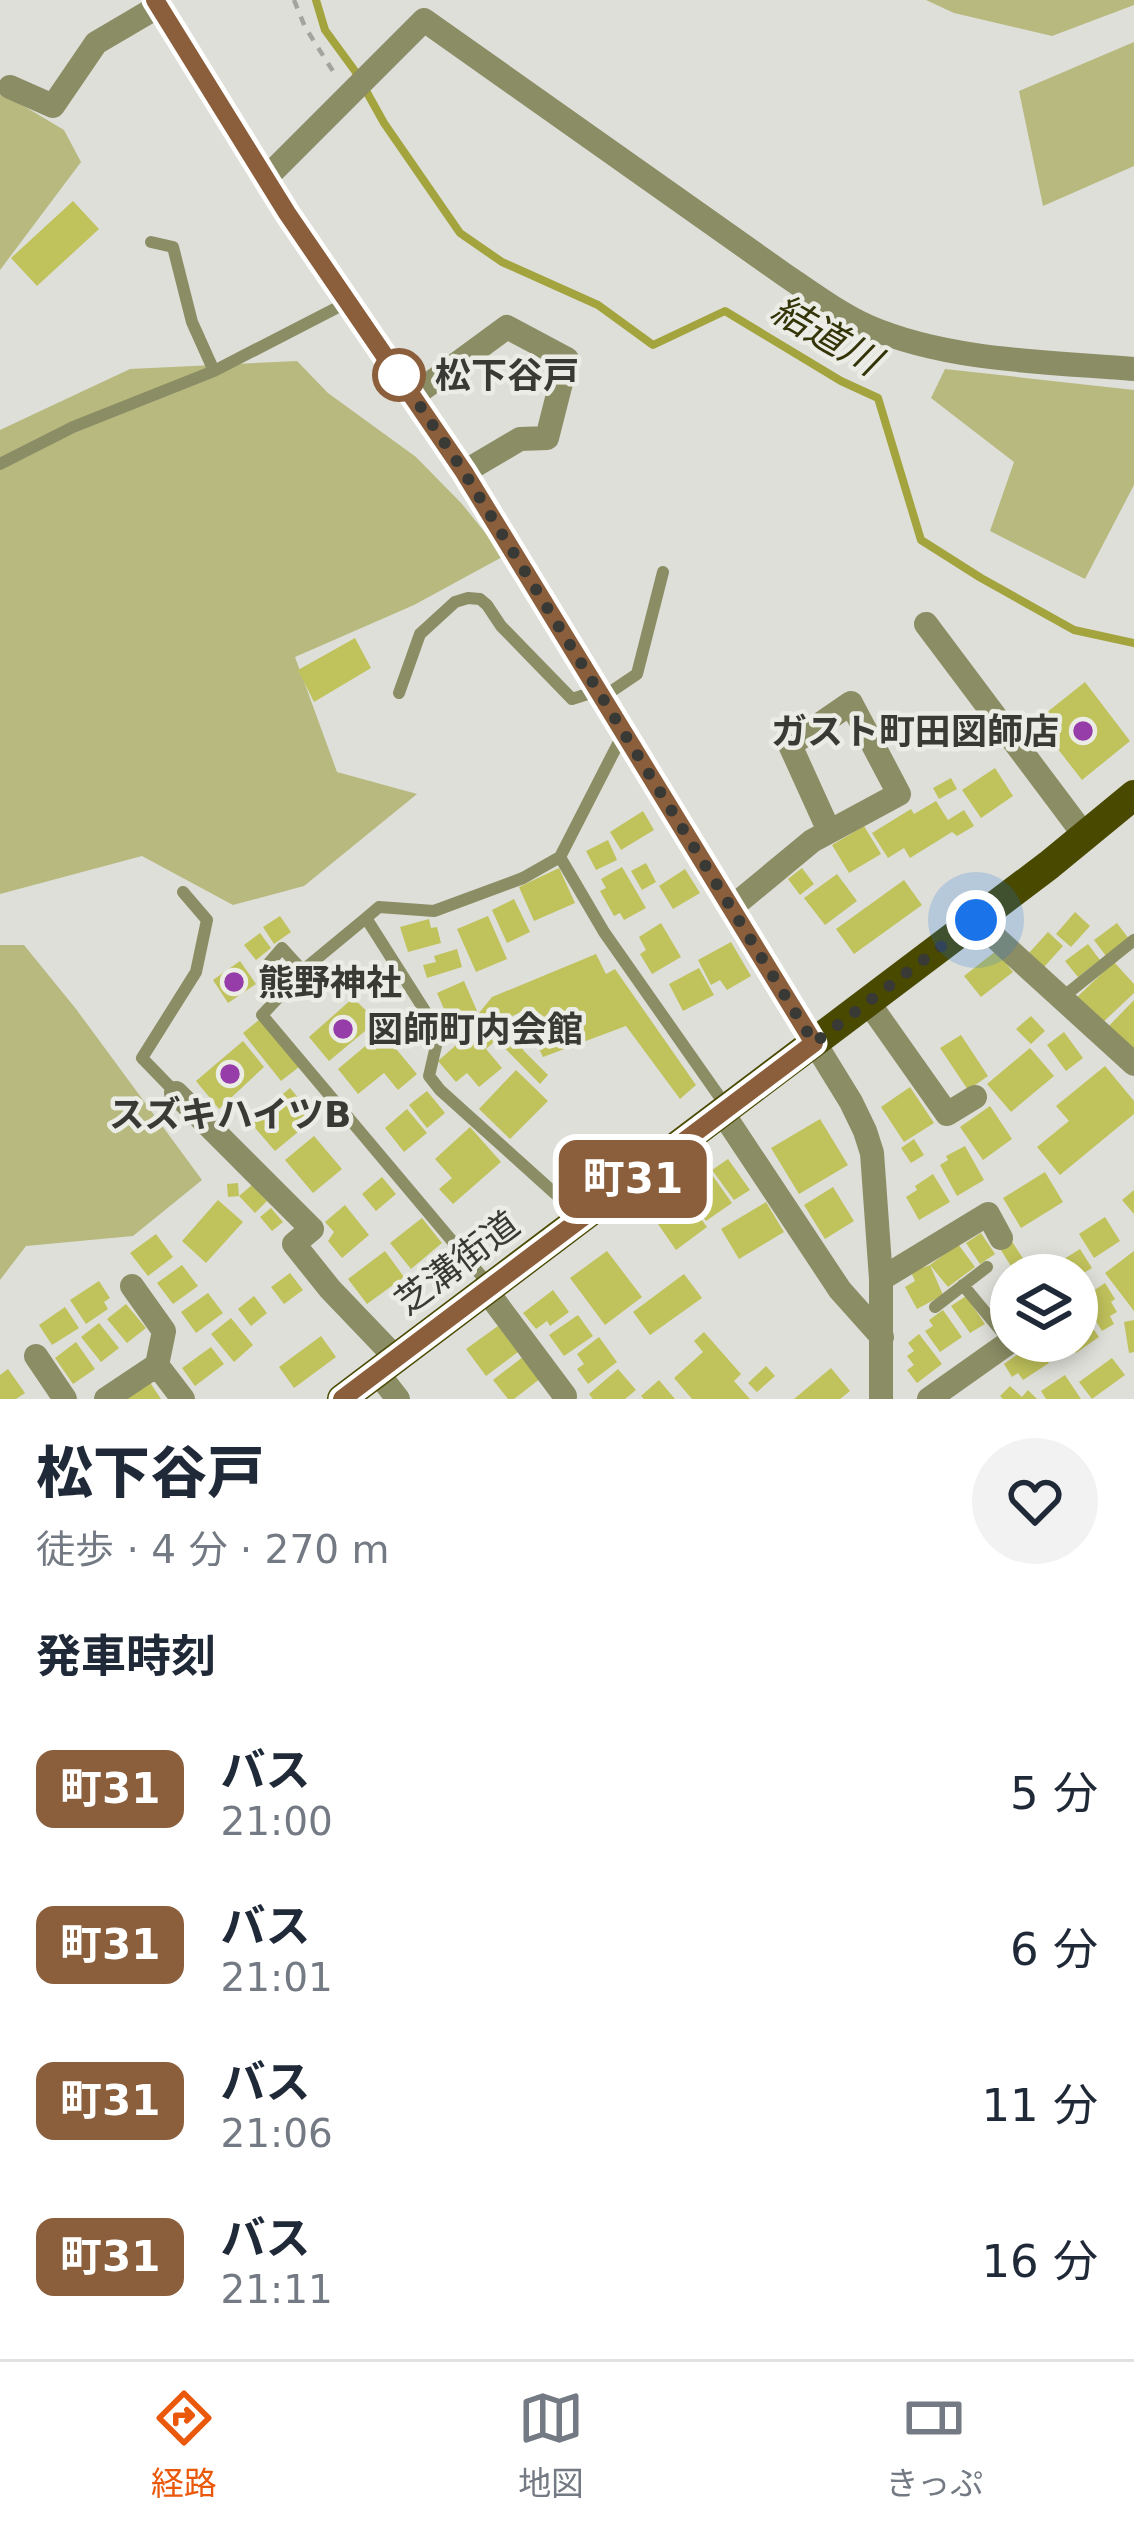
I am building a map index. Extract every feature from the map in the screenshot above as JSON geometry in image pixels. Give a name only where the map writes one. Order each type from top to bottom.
[{"type":"main road","name":"芝溝街道","points":[[341,1399],[976,920],[1134,795]]},
{"type":"street","points":[[10,87],[53,106],[96,43],[157,3],[266,179],[464,472],[851,1102],[872,1153],[881,1279],[881,1399]]},
{"type":"street","points":[[266,179],[357,87],[422,10],[841,313],[903,339],[961,353],[1134,369]]},
{"type":"street","points":[[413,396],[507,326],[567,359],[547,438],[520,439],[464,472]]},
{"type":"street","points":[[926,624],[1085,836]]},
{"type":"street","points":[[731,908],[812,841],[899,794],[850,703],[790,745],[829,831]]},
{"type":"street","points":[[976,920],[1134,1064]]},
{"type":"street","points":[[868,1002],[947,1114],[975,1097]]},
{"type":"street","points":[[176,1093],[312,1229],[294,1244],[387,1365],[398,1399]]},
{"type":"street","points":[[724,1110],[840,1290],[882,1337]]},
{"type":"street","points":[[881,1279],[988,1214],[1001,1238]]},
{"type":"street","points":[[106,1399],[157,1365],[164,1331],[132,1286]]},
{"type":"street","points":[[488,1288],[565,1396]]},
{"type":"street","points":[[36,1356],[65,1399]]},
{"type":"street","points":[[929,1399],[990,1356]]},
{"type":"street","points":[[157,1365],[183,1399]]},
{"type":"lane","points":[[151,242],[173,247],[193,322],[214,371]]},
{"type":"lane","points":[[0,464],[73,427],[214,371],[349,301]]},
{"type":"lane","points":[[399,693],[420,634],[455,602],[480,598],[572,699],[600,694],[637,674],[664,572]]},
{"type":"lane","points":[[488,1288],[262,1015],[303,971],[379,907],[434,911],[523,878],[560,857],[624,733]]},
{"type":"lane","points":[[560,857],[604,932],[724,1110]]},
{"type":"lane","points":[[176,1093],[142,1058],[196,972],[207,920],[183,892]]},
{"type":"lane","points":[[366,918],[439,1033],[429,1076],[582,1218]]},
{"type":"lane","points":[[1063,997],[1134,940]]},
{"type":"lane","points":[[263,970],[282,948],[303,971]]},
{"type":"lane","points":[[934,1307],[987,1267]]},
{"type":"lane","points":[[963,1285],[990,1318]]},
{"type":"path","points":[[294,0],[305,27],[357,87]]},
{"type":"green space","points":[[926,0],[1134,0],[1134,5],[1052,36],[954,13]]},
{"type":"green space","points":[[1134,42],[1134,166],[1043,206],[1019,91]]},
{"type":"green space","points":[[0,83],[7,96],[64,130],[81,162],[0,270]]},
{"type":"green space","points":[[297,361],[328,393],[416,457],[504,556],[414,605],[295,657],[337,772],[417,794],[304,886],[233,905],[142,856],[0,894],[0,430],[130,369]]},
{"type":"green space","points":[[945,369],[1134,390],[1134,485],[1085,579],[990,531],[1014,462],[931,398]]},
{"type":"green space","points":[[0,945],[24,945],[202,1180],[133,1236],[26,1246],[0,1280]]},
{"type":"building","points":[[73,201],[99,229],[37,286],[11,258]]},
{"type":"building","points":[[355,638],[371,668],[314,702],[298,670]]},
{"type":"building","name":"ガスト町田図師店","points":[[1085,682],[1130,741],[1082,780],[1036,721]]},
{"type":"building","points":[[995,768],[1013,796],[981,818],[962,790]]},
{"type":"building","points":[[951,778],[957,789],[939,799],[933,788]]},
{"type":"building","points":[[936,801],[948,820],[964,810],[974,826],[957,836],[952,832],[910,858],[904,848],[888,858],[872,833],[911,809],[914,814]]},
{"type":"building","points":[[643,811],[654,830],[621,850],[610,832]]},
{"type":"building","points":[[864,826],[881,854],[849,873],[832,845]]},
{"type":"building","points":[[608,840],[617,860],[596,870],[586,851]]},
{"type":"building","points":[[646,863],[656,882],[642,890],[631,871]]},
{"type":"building","points":[[622,867],[646,908],[624,920],[620,913],[614,916],[600,891],[606,888],[601,879]]},
{"type":"building","points":[[559,868],[575,903],[534,921],[519,887]]},
{"type":"building","points":[[802,868],[814,884],[800,895],[788,879]]},
{"type":"building","points":[[685,869],[700,893],[673,909],[659,886]]},
{"type":"building","points":[[837,874],[857,901],[825,925],[804,898]]},
{"type":"building","points":[[904,880],[922,905],[854,954],[836,929]]},
{"type":"building","points":[[514,899],[530,932],[507,943],[492,910]]},
{"type":"building","points":[[1075,912],[1090,926],[1071,947],[1056,934]]},
{"type":"building","points":[[280,916],[291,932],[274,944],[263,927]]},
{"type":"building","points":[[488,916],[507,959],[476,972],[457,929]]},
{"type":"building","points":[[429,919],[441,943],[408,952],[400,927]]},
{"type":"building","points":[[661,923],[681,957],[652,974],[640,954],[646,950],[639,937]]},
{"type":"building","points":[[1117,923],[1129,939],[1106,956],[1094,940]]},
{"type":"building","points":[[1048,932],[1063,946],[1044,967],[1029,953]]},
{"type":"building","points":[[260,933],[271,948],[256,960],[244,945]]},
{"type":"building","points":[[731,942],[751,976],[727,990],[720,980],[711,985],[698,960]]},
{"type":"building","points":[[1088,944],[1100,960],[1078,977],[1065,961]]},
{"type":"building","points":[[457,949],[462,967],[427,978],[423,965]]},
{"type":"building","points":[[996,951],[1013,972],[981,997],[964,976]]},
{"type":"building","points":[[596,954],[606,974],[615,969],[696,1085],[680,1099],[626,1026],[543,1057],[521,1012],[504,1020],[524,1051],[548,1075],[540,1084],[475,1018],[492,997]]},
{"type":"building","name":"熊野神社","points":[[240,961],[256,984],[228,1003],[213,980]]},
{"type":"building","points":[[1114,962],[1134,984],[1134,993],[1099,1026],[1075,999]]},
{"type":"building","points":[[699,968],[714,995],[683,1011],[669,984]]},
{"type":"building","points":[[464,981],[477,1011],[450,1023],[437,993]]},
{"type":"building","name":"図師町内会館","points":[[353,998],[377,1021],[329,1061],[309,1037]]},
{"type":"building","points":[[1134,1000],[1134,1055],[1106,1029]]},
{"type":"building","points":[[1031,1016],[1045,1031],[1031,1044],[1016,1029]]},
{"type":"building","points":[[260,1019],[299,1067],[281,1081],[243,1033]]},
{"type":"building","points":[[479,1025],[494,1042],[486,1049],[502,1068],[479,1087],[467,1073],[456,1082],[438,1061]]},
{"type":"building","points":[[382,1032],[417,1074],[398,1090],[384,1073],[358,1094],[338,1069]]},
{"type":"building","points":[[1064,1032],[1083,1058],[1066,1071],[1047,1045]]},
{"type":"building","points":[[961,1035],[988,1076],[968,1090],[940,1048]]},
{"type":"building","name":"スズキハイツB","points":[[243,1041],[264,1067],[219,1109],[196,1081]]},
{"type":"building","points":[[1030,1048],[1054,1076],[1011,1112],[987,1084]]},
{"type":"building","points":[[1105,1066],[1134,1101],[1134,1114],[1060,1175],[1037,1147],[1069,1121],[1056,1106]]},
{"type":"building","points":[[516,1070],[548,1101],[510,1139],[479,1109]]},
{"type":"building","points":[[910,1087],[934,1123],[904,1142],[881,1107]]},
{"type":"building","points":[[290,1088],[315,1118],[275,1151],[250,1122]]},
{"type":"building","points":[[427,1091],[445,1113],[427,1128],[409,1105]]},
{"type":"building","points":[[990,1106],[1012,1139],[983,1160],[960,1127]]},
{"type":"building","points":[[407,1109],[427,1133],[404,1152],[385,1128]]},
{"type":"building","points":[[820,1119],[848,1165],[799,1194],[771,1148]]},
{"type":"building","points":[[470,1127],[501,1162],[453,1204],[439,1189],[452,1178],[435,1159]]},
{"type":"building","points":[[314,1136],[342,1169],[313,1193],[285,1160]]},
{"type":"building","points":[[914,1139],[924,1155],[911,1163],[901,1148]]},
{"type":"building","points":[[965,1146],[984,1180],[957,1196],[940,1165]]},
{"type":"building","points":[[728,1159],[750,1190],[734,1200],[712,1170]]},
{"type":"building","points":[[710,1172],[732,1203],[706,1221],[684,1191]]},
{"type":"building","points":[[1045,1172],[1063,1202],[1021,1228],[1003,1198]]},
{"type":"building","points":[[933,1174],[950,1202],[919,1220],[906,1197]]},
{"type":"building","points":[[382,1177],[396,1194],[376,1211],[362,1194]]},
{"type":"building","points":[[238,1183],[239,1196],[228,1197],[227,1184]]},
{"type":"building","points":[[252,1185],[267,1201],[255,1213],[239,1196]]},
{"type":"building","points":[[833,1187],[854,1221],[825,1239],[804,1205]]},
{"type":"building","points":[[1134,1190],[1134,1214],[1122,1200]]},
{"type":"building","points":[[682,1192],[707,1227],[676,1250],[651,1214]]},
{"type":"building","points":[[218,1200],[243,1222],[206,1263],[182,1241]]},
{"type":"building","points":[[766,1202],[784,1232],[739,1259],[721,1229]]},
{"type":"building","points":[[345,1205],[369,1235],[342,1258],[328,1241],[334,1232],[325,1222]]},
{"type":"building","points":[[271,1208],[283,1222],[272,1231],[260,1217]]},
{"type":"building","points":[[1105,1217],[1120,1241],[1098,1255],[1092,1254],[1079,1234]]},
{"type":"building","points":[[422,1218],[442,1243],[411,1269],[390,1243]]},
{"type":"building","points":[[981,1233],[995,1254],[980,1264],[966,1243]]},
{"type":"building","points":[[156,1234],[173,1257],[148,1276],[130,1253]]},
{"type":"building","points":[[1011,1240],[1020,1254],[1003,1254],[999,1247]]},
{"type":"building","points":[[958,1244],[975,1267],[948,1287],[930,1265]]},
{"type":"building","points":[[385,1251],[404,1277],[367,1304],[348,1279]]},
{"type":"building","points":[[607,1251],[642,1297],[605,1325],[570,1278]]},
{"type":"building","points":[[1134,1251],[1134,1311],[1105,1273]]},
{"type":"building","points":[[182,1265],[198,1286],[173,1304],[157,1283]]},
{"type":"building","points":[[930,1265],[943,1295],[917,1309],[905,1287],[915,1281],[911,1272]]},
{"type":"building","points":[[290,1273],[303,1290],[284,1304],[271,1287]]},
{"type":"building","points":[[684,1274],[702,1298],[650,1335],[633,1312]]},
{"type":"building","points":[[99,1281],[110,1298],[104,1302],[108,1309],[86,1324],[70,1300]]},
{"type":"building","points":[[1105,1283],[1117,1312],[1110,1316],[1114,1324],[1102,1331],[1098,1325],[1098,1288]]},
{"type":"building","points":[[553,1290],[569,1312],[550,1326],[547,1321],[536,1329],[523,1313]]},
{"type":"building","points":[[208,1293],[223,1313],[196,1333],[181,1312]]},
{"type":"building","points":[[254,1296],[267,1313],[251,1326],[238,1309]]},
{"type":"building","points":[[966,1296],[985,1324],[970,1333],[951,1306]]},
{"type":"building","points":[[126,1304],[146,1328],[127,1343],[107,1319]]},
{"type":"building","points":[[65,1307],[79,1328],[52,1345],[39,1325]]},
{"type":"building","points":[[943,1310],[962,1337],[940,1352],[925,1331],[933,1326],[929,1320]]},
{"type":"building","points":[[578,1315],[593,1336],[564,1356],[549,1335]]},
{"type":"building","points":[[231,1318],[253,1345],[234,1362],[211,1334]]},
{"type":"building","points":[[1134,1320],[1134,1352],[1129,1353],[1124,1322]]},
{"type":"building","points":[[99,1323],[119,1348],[101,1362],[81,1337]]},
{"type":"building","points":[[498,1326],[518,1352],[486,1376],[466,1349]]},
{"type":"building","points":[[704,1332],[741,1374],[734,1381],[750,1399],[692,1399],[674,1378],[703,1352],[694,1341]]},
{"type":"building","points":[[919,1334],[942,1364],[917,1383],[907,1370],[914,1365],[907,1356],[914,1351],[908,1343]]},
{"type":"building","points":[[321,1336],[336,1357],[294,1388],[279,1367]]},
{"type":"building","points":[[599,1337],[617,1362],[588,1384],[577,1369],[584,1364],[577,1354]]},
{"type":"building","points":[[76,1342],[95,1369],[73,1384],[55,1358]]},
{"type":"building","points":[[211,1347],[224,1364],[195,1386],[182,1368]]},
{"type":"building","points":[[524,1356],[541,1378],[508,1399],[493,1380]]},
{"type":"building","points":[[1112,1358],[1125,1375],[1092,1399],[1079,1382]]},
{"type":"building","points":[[1049,1363],[1023,1380],[1018,1373],[1012,1377],[1004,1364]]},
{"type":"building","points":[[766,1366],[775,1376],[757,1392],[748,1383]]},
{"type":"building","points":[[831,1368],[850,1391],[840,1399],[794,1399]]},
{"type":"building","points":[[8,1369],[25,1393],[16,1399],[0,1399],[0,1375]]},
{"type":"building","points":[[618,1369],[636,1390],[625,1399],[593,1399],[589,1394]]},
{"type":"building","points":[[1065,1375],[1081,1399],[1046,1399],[1041,1391]]},
{"type":"building","points":[[659,1380],[675,1399],[641,1396]]},
{"type":"building","points":[[149,1381],[161,1399],[124,1399]]},
{"type":"building","points":[[1010,1386],[1022,1397],[1028,1390],[1037,1399],[1003,1399],[1000,1396]]},
{"type":"waterway","name":"結道川","points":[[316,0],[325,30],[460,233],[502,262],[598,305],[653,345],[725,311],[878,398],[921,540],[1074,630],[1134,643]]},
{"type":"bus line","name":"町31","points":[[155,0],[287,213],[464,472],[814,1043],[342,1399]]},
{"type":"place","name":"松下谷戸","points":[[399,375]]},
{"type":"place","name":"ガスト町田図師店","points":[[1083,731]]},
{"type":"place","name":"熊野神社","points":[[234,982]]},
{"type":"place","name":"図師町内会館","points":[[343,1029]]},
{"type":"place","name":"スズキハイツB","points":[[230,1074]]},
{"type":"route","points":[[399,375],[392,364],[464,472],[814,1043],[976,920]]}]
